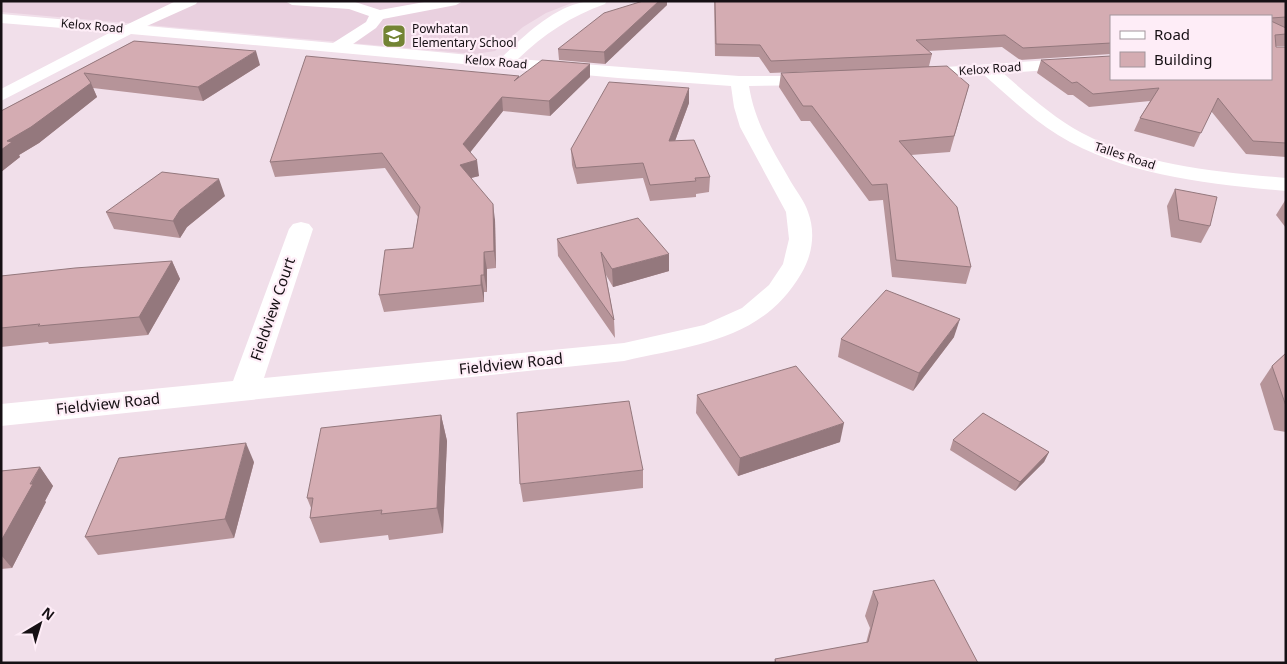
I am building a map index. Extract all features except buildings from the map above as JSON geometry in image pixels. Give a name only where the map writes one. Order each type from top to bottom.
[{"type":"street","points":[[1,96],[129,29],[191,1]]},
{"type":"street","points":[[292,1],[349,6],[364,9],[378,16],[456,1]]},
{"type":"street","points":[[505,63],[549,23],[567,13],[600,1]]},
{"type":"street","points":[[338,47],[371,25],[378,16]]},
{"type":"street","name":"Kelox Road","points":[[1,18],[628,74],[739,81],[830,80]]},
{"type":"street","name":"Kelox Road","points":[[903,75],[1110,61]]},
{"type":"street","name":"Talles Road","points":[[988,69],[1040,113],[1091,145],[1137,162],[1187,174],[1286,184]]},
{"type":"street","name":"Fieldview Road","points":[[1,415],[624,352],[712,332],[751,314],[779,290],[795,264],[801,239],[797,212],[750,127],[743,107],[739,81]]},
{"type":"street","name":"Fieldview Court","points":[[245,390],[301,229]]},
{"type":"shaded area","name":"Powhatan Elementary School","points":[[1,1],[577,1],[546,13],[523,27],[495,51],[475,54],[1,12]]},
{"type":"place","name":"Powhatan Elementary School","points":[[394,36]]}]
